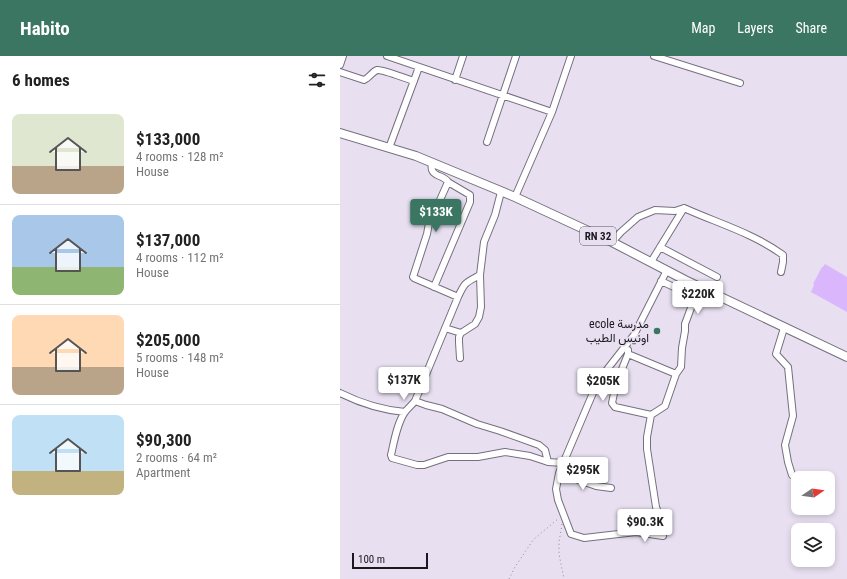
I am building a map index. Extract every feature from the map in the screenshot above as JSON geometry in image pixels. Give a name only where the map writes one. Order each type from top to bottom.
[{"type":"main road","name":"RN 32","points":[[340,133],[416,156],[515,197],[612,242],[685,280],[784,328],[845,354]]},
{"type":"street","points":[[340,65],[343,56]]},
{"type":"street","points":[[387,56],[552,112]]},
{"type":"street","points":[[455,80],[463,56]]},
{"type":"street","points":[[488,142],[502,95],[516,56]]},
{"type":"street","points":[[515,197],[552,112],[571,56]]},
{"type":"street","points":[[654,56],[740,83]]},
{"type":"street","points":[[389,148],[419,67]]},
{"type":"street","points":[[340,72],[364,80],[374,71],[382,70],[414,81]]},
{"type":"street","points":[[432,163],[432,170],[434,173],[444,177],[448,182],[470,195],[470,202],[434,287]]},
{"type":"street","points":[[448,182],[429,223],[427,234],[413,275],[414,278],[458,297]]},
{"type":"street","points":[[460,358],[459,337],[461,333],[475,324],[481,307],[480,275],[484,242],[495,215],[502,192]]},
{"type":"street","points":[[612,242],[638,217],[655,210],[675,211],[684,208],[724,224],[774,248],[783,255],[781,272]]},
{"type":"street","points":[[652,262],[684,208]]},
{"type":"street","points":[[660,247],[717,277]]},
{"type":"street","points":[[661,281],[695,297],[685,324],[681,367],[676,374],[665,406],[651,415],[647,437],[647,449],[656,507],[661,520],[663,536],[636,532],[584,538],[571,534],[558,500],[556,489],[559,473],[598,381],[634,334],[661,281],[667,270]]},
{"type":"street","points":[[480,275],[467,282],[458,297],[415,401],[405,412],[398,426],[391,454],[392,458],[417,465],[424,465],[448,456],[478,457],[505,452],[530,456],[548,462],[563,463]]},
{"type":"street","points":[[680,290],[685,280]]},
{"type":"street","points":[[445,328],[461,333]]},
{"type":"street","points":[[784,328],[776,354],[788,367],[793,416],[785,445],[791,472]]},
{"type":"street","points":[[627,344],[628,354],[616,384],[612,403],[616,406],[651,415]]},
{"type":"street","points":[[628,354],[676,374]]},
{"type":"street","points":[[340,393],[357,401],[384,409],[405,412]]},
{"type":"street","points":[[415,401],[442,409],[477,424],[500,430],[539,445],[545,450],[548,462]]},
{"type":"street","points":[[559,473],[596,486],[612,488]]},
{"type":"path","points":[[508,579],[533,540],[563,515]]},
{"type":"path","points":[[563,515],[559,542],[559,554],[564,579]]},
{"type":"shaded area","points":[[825,264],[847,277],[847,312],[811,292],[814,285],[813,284]]},
{"type":"place","name":"ecole مدرسة اونيس الطيب","points":[[657,331]]}]
